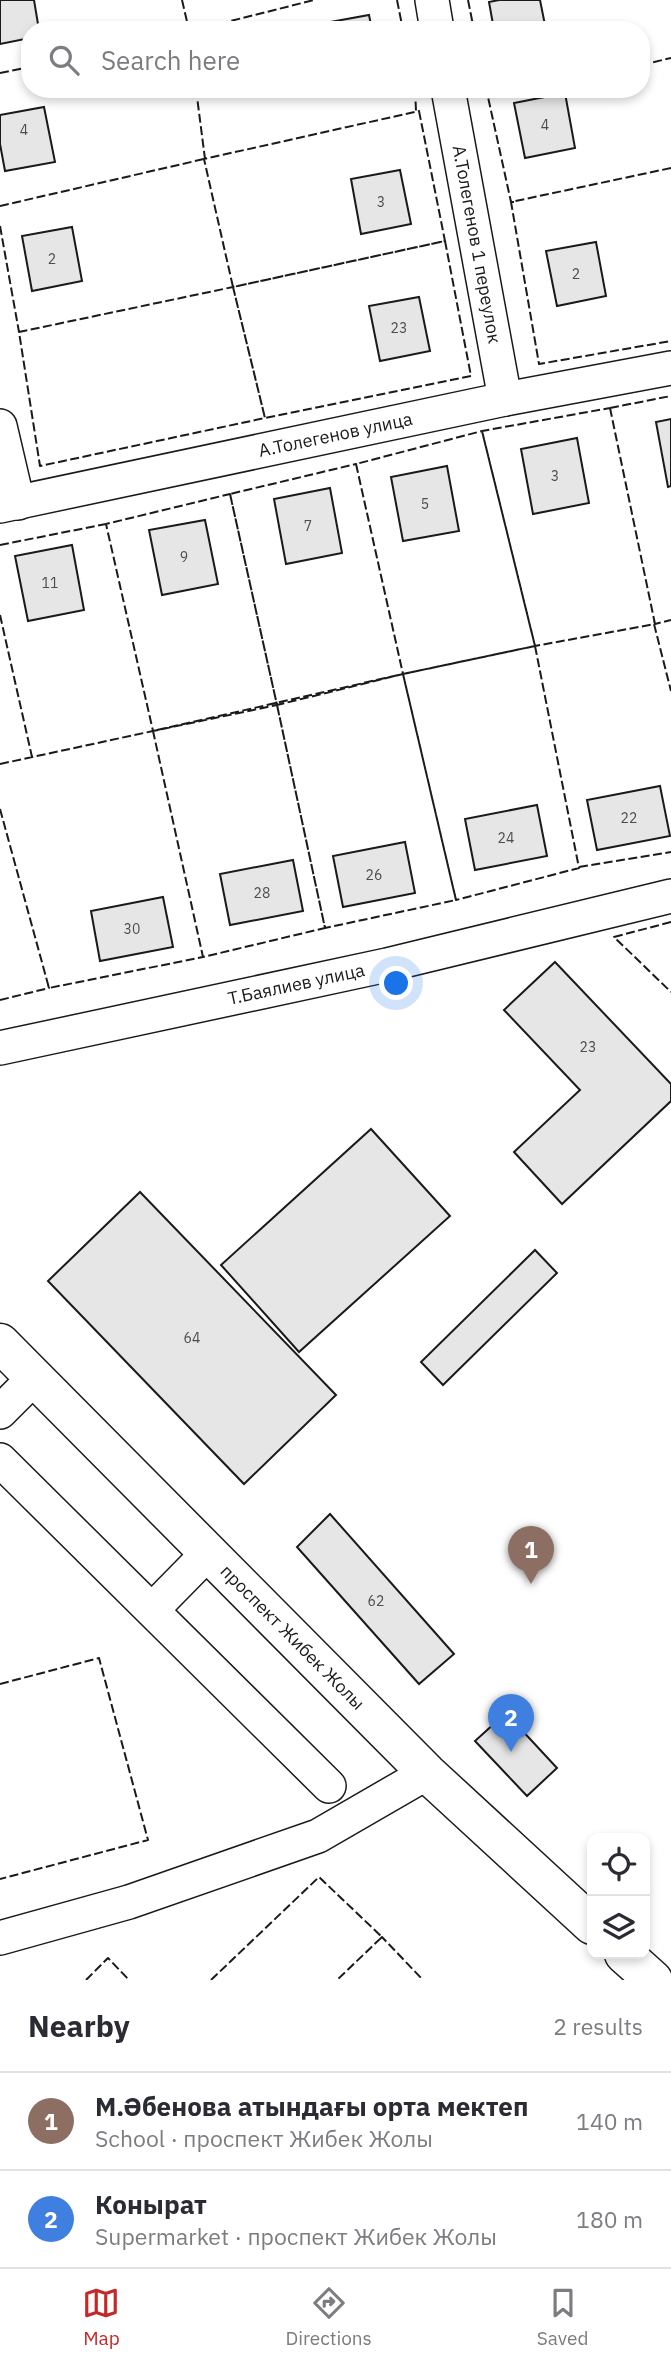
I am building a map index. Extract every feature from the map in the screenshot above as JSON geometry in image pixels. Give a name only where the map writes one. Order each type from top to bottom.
[{"type":"main road","name":"проспект Жибек Жолы","points":[[0,1343],[427,1773],[587,1919]]},
{"type":"main road","points":[[630,1959],[653,1980]]},
{"type":"street","points":[[432,0],[436,21]]},
{"type":"street","name":"А.Толегенов 1 переулок","points":[[450,98],[505,399]]},
{"type":"street","name":"А.Толегенов улица","points":[[9,504],[505,399],[671,368]]},
{"type":"street","points":[[0,426],[9,504]]},
{"type":"street","name":"Т.Баялиев улица","points":[[0,1048],[387,965],[671,896]]},
{"type":"street","points":[[0,1412],[34,1378]]},
{"type":"street","points":[[0,1460],[329,1786]]},
{"type":"street","points":[[152,1610],[208,1553]]},
{"type":"street","points":[[0,1938],[129,1902],[318,1836],[427,1773]]},
{"type":"building","points":[[0,0],[34,0],[38,21],[21,21],[21,40],[0,44]]},
{"type":"building","points":[[540,0],[544,21],[492,21],[489,2]]},
{"type":"building","points":[[369,15],[370,21],[336,21]]},
{"type":"building","points":[[540,98],[566,98],[575,148],[525,158],[514,103]]},
{"type":"building","points":[[44,107],[55,162],[5,171],[0,144],[0,115]]},
{"type":"building","points":[[400,170],[411,224],[361,234],[351,179]]},
{"type":"building","points":[[72,227],[82,281],[32,291],[22,236]]},
{"type":"building","points":[[596,242],[606,296],[557,306],[546,251]]},
{"type":"building","points":[[419,297],[430,351],[380,361],[369,306]]},
{"type":"building","points":[[671,419],[671,486],[668,487],[656,422]]},
{"type":"building","points":[[577,438],[589,503],[533,514],[521,449]]},
{"type":"building","points":[[447,466],[459,531],[403,541],[391,477]]},
{"type":"building","points":[[330,488],[342,553],[286,564],[274,499]]},
{"type":"building","points":[[205,520],[218,584],[162,595],[149,530]]},
{"type":"building","points":[[72,545],[84,610],[28,621],[15,556]]},
{"type":"building","points":[[660,786],[670,836],[597,850],[587,800]]},
{"type":"building","points":[[537,805],[547,856],[475,870],[465,819]]},
{"type":"building","points":[[405,842],[415,893],[343,907],[333,856]]},
{"type":"building","points":[[293,860],[303,911],[230,925],[220,874]]},
{"type":"building","points":[[163,897],[173,947],[100,961],[91,911]]},
{"type":"building","points":[[555,962],[671,1084],[671,1101],[562,1204],[514,1152],[580,1090],[504,1010]]},
{"type":"building","points":[[371,1129],[450,1216],[299,1352],[221,1265]]},
{"type":"building","points":[[140,1192],[336,1395],[244,1484],[48,1281]]},
{"type":"building","points":[[535,1250],[557,1273],[443,1385],[421,1362]]},
{"type":"building","points":[[330,1514],[454,1654],[419,1684],[297,1547]]},
{"type":"building","points":[[506,1713],[557,1768],[527,1796],[475,1741]]},
{"type":"fence","points":[[182,0],[187,21]]},
{"type":"fence","points":[[231,21],[314,0]]},
{"type":"fence","points":[[397,0],[401,21]]},
{"type":"fence","points":[[468,0],[472,21]]},
{"type":"fence","points":[[650,63],[671,58]]},
{"type":"fence","points":[[0,73],[21,69]]},
{"type":"fence","points":[[197,98],[205,159]]},
{"type":"fence","points":[[415,98],[416,111]]},
{"type":"fence","points":[[488,98],[511,202],[514,202]]},
{"type":"fence","points":[[419,111],[445,241],[233,287],[204,159],[419,111]]},
{"type":"fence","points":[[0,206],[204,159],[205,162]]},
{"type":"fence","points":[[671,168],[511,202],[539,364],[671,341]]},
{"type":"fence","points":[[0,226],[19,332]]},
{"type":"fence","points":[[445,241],[471,376],[265,418],[233,287],[445,241]]},
{"type":"fence","points":[[233,287],[265,418],[40,466],[19,332],[233,287]]},
{"type":"fence","points":[[610,408],[671,396]]},
{"type":"fence","points":[[610,408],[655,624],[535,646],[482,431],[610,408]]},
{"type":"fence","points":[[482,431],[535,646],[403,674],[356,464],[482,431]]},
{"type":"fence","points":[[356,464],[403,674],[277,705],[230,494],[356,464]]},
{"type":"fence","points":[[230,494],[277,705],[153,731],[106,524],[230,494]]},
{"type":"fence","points":[[0,545],[106,524]]},
{"type":"fence","points":[[0,615],[32,757],[35,756]]},
{"type":"fence","points":[[654,621],[655,624],[671,620]]},
{"type":"fence","points":[[654,624],[671,691]]},
{"type":"fence","points":[[535,646],[579,868],[456,900],[403,674],[535,646]]},
{"type":"fence","points":[[277,705],[325,928],[203,957],[153,731],[403,674],[456,900],[325,928],[277,705]]},
{"type":"fence","points":[[0,764],[153,731]]},
{"type":"fence","points":[[0,809],[49,988],[203,957]]},
{"type":"fence","points":[[579,867],[671,852]]},
{"type":"fence","points":[[671,922],[614,937],[671,992]]},
{"type":"fence","points":[[0,1000],[49,988],[48,985]]},
{"type":"fence","points":[[0,1684],[99,1658],[148,1840],[0,1879]]},
{"type":"fence","points":[[211,1980],[319,1877],[382,1937],[337,1980]]},
{"type":"fence","points":[[380,1939],[382,1937],[423,1980]]},
{"type":"fence","points":[[86,1980],[108,1958],[129,1980]]},
{"type":"place","name":"М.Әбенова атындағы орта мектеп","points":[[531,1584]]},
{"type":"place","name":"Конырат","points":[[511,1752]]}]
